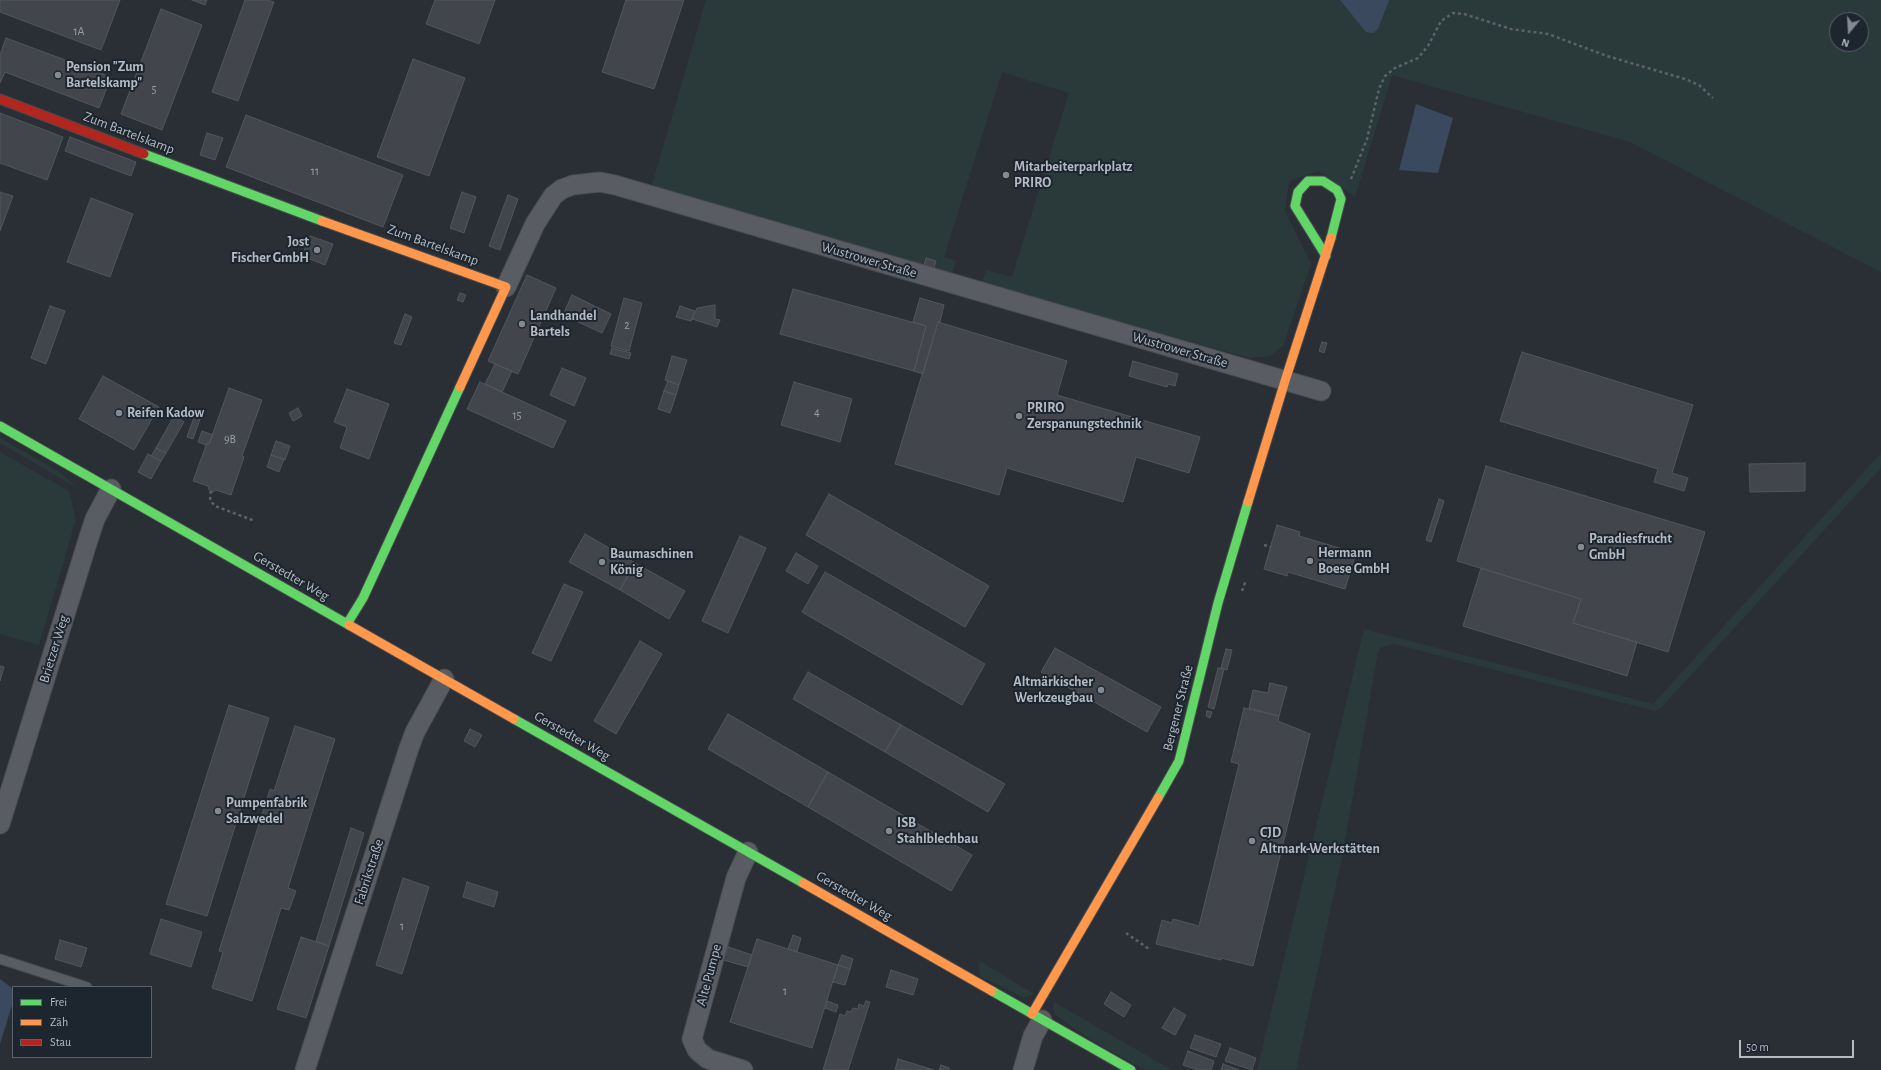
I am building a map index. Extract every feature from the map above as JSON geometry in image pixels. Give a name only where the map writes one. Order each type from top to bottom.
[{"type":"street","name":"Zum Bartelskamp","points":[[0,99],[280,205],[506,287]]},
{"type":"street","name":"Bergener Straße","points":[[1037,1017],[1179,761],[1218,603],[1285,381],[1326,256],[1341,199],[1337,190],[1323,181],[1308,181],[1298,192],[1295,206],[1326,256]]},
{"type":"street","name":"Wustrower Straße","points":[[506,287],[535,224],[553,196],[562,189],[573,185],[585,182],[600,182],[615,185],[1322,391]]},
{"type":"street","points":[[347,624],[364,598],[506,287]]},
{"type":"street","name":"Gerstedter Weg","points":[[0,426],[1131,1070]]},
{"type":"street","name":"Brietzer Weg","points":[[1,815],[88,537],[100,508],[111,489]]},
{"type":"street","name":"Fabrikstraße","points":[[305,1070],[409,748],[415,732],[444,679]]},
{"type":"street","name":"Alte Pumpe","points":[[743,1070],[708,1059],[696,1050],[692,1039],[736,878],[748,852]]},
{"type":"street","points":[[1023,1070],[1034,1036],[1037,1017]]},
{"type":"lane","points":[[0,959],[84,986]]},
{"type":"path","points":[[1350,181],[1367,139],[1379,89],[1385,76],[1395,68],[1418,58],[1428,46],[1441,21],[1454,13],[1464,14],[1511,29],[1548,34],[1601,54],[1685,79],[1699,85],[1713,98]]},
{"type":"path","points":[[211,491],[210,500],[215,506],[255,521]]},
{"type":"path","points":[[1264,545],[1271,547]]},
{"type":"path","points":[[1244,589],[1246,580]]},
{"type":"path","points":[[1126,933],[1149,949]]},
{"type":"shaded area","points":[[706,0],[1881,0],[1881,272],[1630,142],[1392,75],[1355,197],[1319,171],[1289,181],[1285,211],[1311,264],[1283,346],[1270,356],[1250,358],[981,285],[986,270],[1012,277],[1069,93],[1002,72],[944,257],[956,261],[952,276],[651,188]]},
{"type":"shaded area","points":[[0,438],[61,473],[77,488],[0,443]]},
{"type":"shaded area","points":[[0,452],[69,491],[76,519],[39,645],[0,634]]},
{"type":"shaded area","points":[[1881,453],[1881,468],[1660,709],[1655,711],[1394,644],[1381,647],[1378,652],[1343,852],[1296,1070],[1257,1070],[1364,629],[1653,704]]},
{"type":"shaded area","points":[[978,960],[1034,994],[1024,998],[980,976]]},
{"type":"shaded area","points":[[1054,1002],[1172,1070],[1145,1070],[1096,1043],[1055,1015],[1053,1008]]},
{"type":"water","points":[[1340,0],[1389,0],[1378,29],[1373,33],[1366,32]]},
{"type":"water","points":[[1416,104],[1453,118],[1438,173],[1399,170]]},
{"type":"water","points":[[0,979],[12,988],[12,1005],[0,1044]]},
{"type":"building","points":[[0,0],[120,0],[101,50],[0,12]]},
{"type":"building","points":[[192,0],[207,0],[205,5]]},
{"type":"building","points":[[245,0],[267,0],[274,2],[238,101],[212,92]]},
{"type":"building","points":[[435,0],[495,0],[479,44],[426,24]]},
{"type":"building","points":[[626,0],[684,0],[654,89],[602,72]]},
{"type":"building","points":[[161,9],[202,25],[162,130],[121,114]]},
{"type":"building","name":"Pension \"Zum Bartelskamp\"","points":[[6,38],[111,77],[99,108],[5,72],[0,83],[0,55]]},
{"type":"building","points":[[413,59],[465,78],[429,176],[377,157]]},
{"type":"building","points":[[0,113],[63,137],[47,180],[0,163]]},
{"type":"building","points":[[246,115],[403,175],[383,227],[226,167]]},
{"type":"building","points":[[207,133],[223,138],[215,160],[200,155]]},
{"type":"building","points":[[70,137],[136,162],[131,176],[65,151]]},
{"type":"building","points":[[0,192],[13,196],[0,231]]},
{"type":"building","points":[[462,192],[476,197],[464,233],[450,228]]},
{"type":"building","points":[[508,195],[518,199],[500,250],[489,246]]},
{"type":"building","points":[[91,198],[133,214],[110,277],[67,262]]},
{"type":"building","name":"Jost Fischer GmbH","points":[[310,236],[333,244],[325,265],[302,256]]},
{"type":"building","points":[[926,258],[936,261],[934,268],[924,265]]},
{"type":"building","name":"Landhandel Bartels","points":[[527,275],[556,288],[518,374],[488,361]]},
{"type":"building","points":[[793,289],[926,326],[914,371],[780,334]]},
{"type":"building","points":[[460,293],[466,295],[463,302],[457,300]]},
{"type":"building","points":[[572,295],[611,314],[602,333],[563,315]]},
{"type":"building","points":[[624,298],[642,303],[629,351],[611,346]]},
{"type":"building","points":[[920,298],[944,305],[923,374],[914,371],[926,326],[913,322]]},
{"type":"building","points":[[715,305],[715,319],[720,320],[717,327],[692,319],[697,308]]},
{"type":"building","points":[[50,306],[65,311],[46,364],[31,358]]},
{"type":"building","points":[[680,306],[695,311],[691,321],[676,317]]},
{"type":"building","points":[[405,314],[412,317],[401,345],[394,343]]},
{"type":"building","name":"PRIRO Zerspanungstechnik","points":[[938,322],[1067,361],[1057,395],[1200,437],[1189,473],[1136,457],[1123,502],[1007,468],[999,495],[895,464]]},
{"type":"building","points":[[1322,342],[1327,343],[1324,353],[1319,351]]},
{"type":"building","points":[[612,348],[631,353],[629,359],[610,354]]},
{"type":"building","points":[[1522,352],[1693,405],[1672,473],[1688,478],[1684,491],[1654,482],[1658,469],[1500,421]]},
{"type":"building","points":[[672,356],[687,360],[679,385],[665,380]]},
{"type":"building","points":[[1133,361],[1178,374],[1175,386],[1168,384],[1167,387],[1129,376]]},
{"type":"building","points":[[495,364],[512,371],[502,392],[485,384]]},
{"type":"building","points":[[562,368],[586,378],[574,406],[550,395]]},
{"type":"building","name":"Reifen Kadow","points":[[103,376],[159,407],[134,450],[79,419]]},
{"type":"building","points":[[668,381],[679,385],[676,395],[664,391]]},
{"type":"building","points":[[480,382],[566,421],[553,448],[467,409]]},
{"type":"building","points":[[794,382],[852,399],[840,442],[781,425]]},
{"type":"building","points":[[229,388],[262,400],[242,456],[244,457],[231,495],[216,490],[213,492],[209,490],[208,486],[193,481],[207,443],[209,444]]},
{"type":"building","points":[[347,389],[389,404],[369,459],[340,448],[347,427],[334,422]]},
{"type":"building","points":[[664,391],[676,395],[670,413],[658,409]]},
{"type":"building","points":[[298,408],[302,416],[293,421],[289,413]]},
{"type":"building","points":[[174,416],[184,422],[166,453],[156,448]]},
{"type":"building","points":[[194,417],[200,419],[193,439],[187,437]]},
{"type":"building","points":[[202,431],[213,435],[209,444],[207,443],[206,445],[198,442]]},
{"type":"building","points":[[276,441],[290,446],[285,460],[271,455]]},
{"type":"building","points":[[156,448],[166,453],[161,461],[151,456]]},
{"type":"building","points":[[148,454],[161,461],[151,479],[138,472]]},
{"type":"building","points":[[271,455],[284,459],[279,472],[267,467]]},
{"type":"building","points":[[1805,463],[1805,491],[1750,492],[1749,464]]},
{"type":"building","name":"Paradiesfrucht GmbH","points":[[1486,466],[1705,532],[1668,652],[1573,623],[1581,599],[1457,561]]},
{"type":"building","points":[[829,494],[989,586],[965,627],[806,535]]},
{"type":"building","points":[[1439,499],[1444,501],[1431,542],[1426,540]]},
{"type":"building","name":"Hermann Boese GmbH","points":[[1277,525],[1300,532],[1299,536],[1356,553],[1345,589],[1288,572],[1287,576],[1264,569]]},
{"type":"building","name":"Baumaschinen König","points":[[585,534],[635,563],[620,590],[569,562]]},
{"type":"building","points":[[740,536],[766,548],[728,633],[702,621]]},
{"type":"building","points":[[796,553],[818,566],[808,584],[786,571]]},
{"type":"building","points":[[635,563],[685,591],[669,619],[620,590]]},
{"type":"building","points":[[1481,568],[1581,599],[1573,623],[1637,642],[1627,676],[1463,626]]},
{"type":"building","points":[[825,572],[985,664],[962,705],[802,612]]},
{"type":"building","points":[[564,584],[583,592],[551,661],[532,653]]},
{"type":"building","points":[[640,641],[662,654],[616,734],[594,721]]},
{"type":"building","name":"Altmärkischer Werkzeugbau","points":[[1055,648],[1161,707],[1147,732],[1041,672]]},
{"type":"building","points":[[1226,649],[1232,650],[1227,670],[1221,668]]},
{"type":"building","points":[[0,666],[4,667],[0,681]]},
{"type":"building","points":[[1218,668],[1224,669],[1214,709],[1208,707]]},
{"type":"building","points":[[808,672],[901,725],[885,752],[793,699]]},
{"type":"building","points":[[1270,683],[1287,687],[1279,716],[1249,708],[1253,690],[1268,693]]},
{"type":"building","name":"Pumpenfabrik Salzwedel","points":[[229,705],[269,718],[207,916],[166,904]]},
{"type":"building","name":"CJD Altmark-Werkstätten","points":[[1244,708],[1279,716],[1278,721],[1310,734],[1253,966],[1221,958],[1221,960],[1156,944],[1162,920],[1172,923],[1173,919],[1199,926],[1239,764],[1231,762]]},
{"type":"building","points":[[1207,711],[1212,712],[1210,718],[1206,716]]},
{"type":"building","points":[[728,714],[828,772],[808,807],[708,749]]},
{"type":"building","points":[[901,725],[1005,784],[988,812],[885,752]]},
{"type":"building","points":[[295,726],[335,739],[288,888],[296,891],[289,910],[281,908],[252,1001],[212,988],[223,952],[219,951],[270,789],[274,791]]},
{"type":"building","points":[[470,729],[482,735],[475,747],[464,741]]},
{"type":"building","name":"ISB Stahlblechbau","points":[[828,772],[972,855],[951,891],[808,807]]},
{"type":"building","points":[[351,828],[364,833],[329,946],[316,941]]},
{"type":"building","points":[[403,878],[429,887],[402,974],[376,965]]},
{"type":"building","points":[[467,882],[498,892],[494,907],[463,897]]},
{"type":"building","points":[[161,919],[202,932],[191,967],[150,954]]},
{"type":"building","points":[[793,935],[801,938],[797,952],[788,949]]},
{"type":"building","points":[[301,937],[329,946],[306,1018],[277,1009]]},
{"type":"building","points":[[757,939],[838,965],[812,1048],[730,1022]]},
{"type":"building","points":[[60,940],[87,948],[81,967],[55,959]]},
{"type":"building","points":[[728,947],[752,955],[748,967],[723,960]]},
{"type":"building","points":[[842,955],[853,959],[850,969],[838,965]]},
{"type":"building","points":[[838,965],[850,969],[845,985],[833,982]]},
{"type":"building","points":[[891,970],[918,979],[913,995],[886,987]]},
{"type":"building","points":[[1111,992],[1131,1005],[1124,1017],[1104,1004]]},
{"type":"building","points":[[827,1001],[838,1005],[836,1012],[825,1008]]},
{"type":"building","points":[[866,1001],[870,1002],[848,1070],[823,1070],[840,1014],[845,1016],[847,1011],[851,1012],[853,1008],[858,1009],[859,1004],[864,1006]]},
{"type":"building","points":[[1174,1008],[1186,1015],[1175,1035],[1162,1028]]},
{"type":"building","points":[[1195,1035],[1221,1044],[1216,1057],[1190,1048]]},
{"type":"building","points":[[1230,1048],[1256,1058],[1252,1070],[1225,1061]]},
{"type":"building","points":[[1188,1051],[1214,1061],[1211,1070],[1198,1070],[1183,1065]]},
{"type":"building","points":[[898,1059],[934,1070],[895,1070]]},
{"type":"building","points":[[1223,1064],[1239,1070],[1221,1070]]},
{"type":"building","points":[[941,1065],[949,1068],[949,1070],[939,1070]]},
{"type":"traffic: fast","points":[[144,154],[322,221]]},
{"type":"traffic: fast","points":[[1326,256],[1295,206],[1298,192],[1308,181],[1323,181],[1337,190],[1341,199],[1331,238]]},
{"type":"traffic: fast","points":[[347,624],[363,598],[460,387]]},
{"type":"traffic: fast","points":[[0,426],[349,625]]},
{"type":"traffic: fast","points":[[1158,798],[1179,761],[1218,603],[1248,502]]},
{"type":"traffic: fast","points":[[514,719],[803,883]]},
{"type":"traffic: fast","points":[[992,991],[1131,1070]]},
{"type":"traffic: slow","points":[[322,221],[506,287],[460,387]]},
{"type":"traffic: slow","points":[[1248,502],[1331,238]]},
{"type":"traffic: slow","points":[[349,625],[514,719]]},
{"type":"traffic: slow","points":[[1032,1014],[1158,798]]},
{"type":"traffic: slow","points":[[803,883],[992,991]]},
{"type":"traffic: jam","points":[[0,99],[144,154]]},
{"type":"place","name":"Pension \"Zum Bartelskamp\"","points":[[58,75]]},
{"type":"place","name":"Mitarbeiterparkplatz PRIRO","points":[[1006,175]]},
{"type":"place","name":"Jost Fischer GmbH","points":[[317,250]]},
{"type":"place","name":"Landhandel Bartels","points":[[522,324]]},
{"type":"place","name":"Reifen Kadow","points":[[119,413]]},
{"type":"place","name":"PRIRO Zerspanungstechnik","points":[[1019,416]]},
{"type":"place","name":"Paradiesfrucht GmbH","points":[[1581,547]]},
{"type":"place","name":"Hermann Boese GmbH","points":[[1310,561]]},
{"type":"place","name":"Baumaschinen König","points":[[602,562]]},
{"type":"place","name":"Altmärkischer Werkzeugbau","points":[[1101,690]]},
{"type":"place","name":"Pumpenfabrik Salzwedel","points":[[218,811]]},
{"type":"place","name":"ISB Stahlblechbau","points":[[889,831]]},
{"type":"place","name":"CJD Altmark-Werkstätten","points":[[1252,841]]}]
